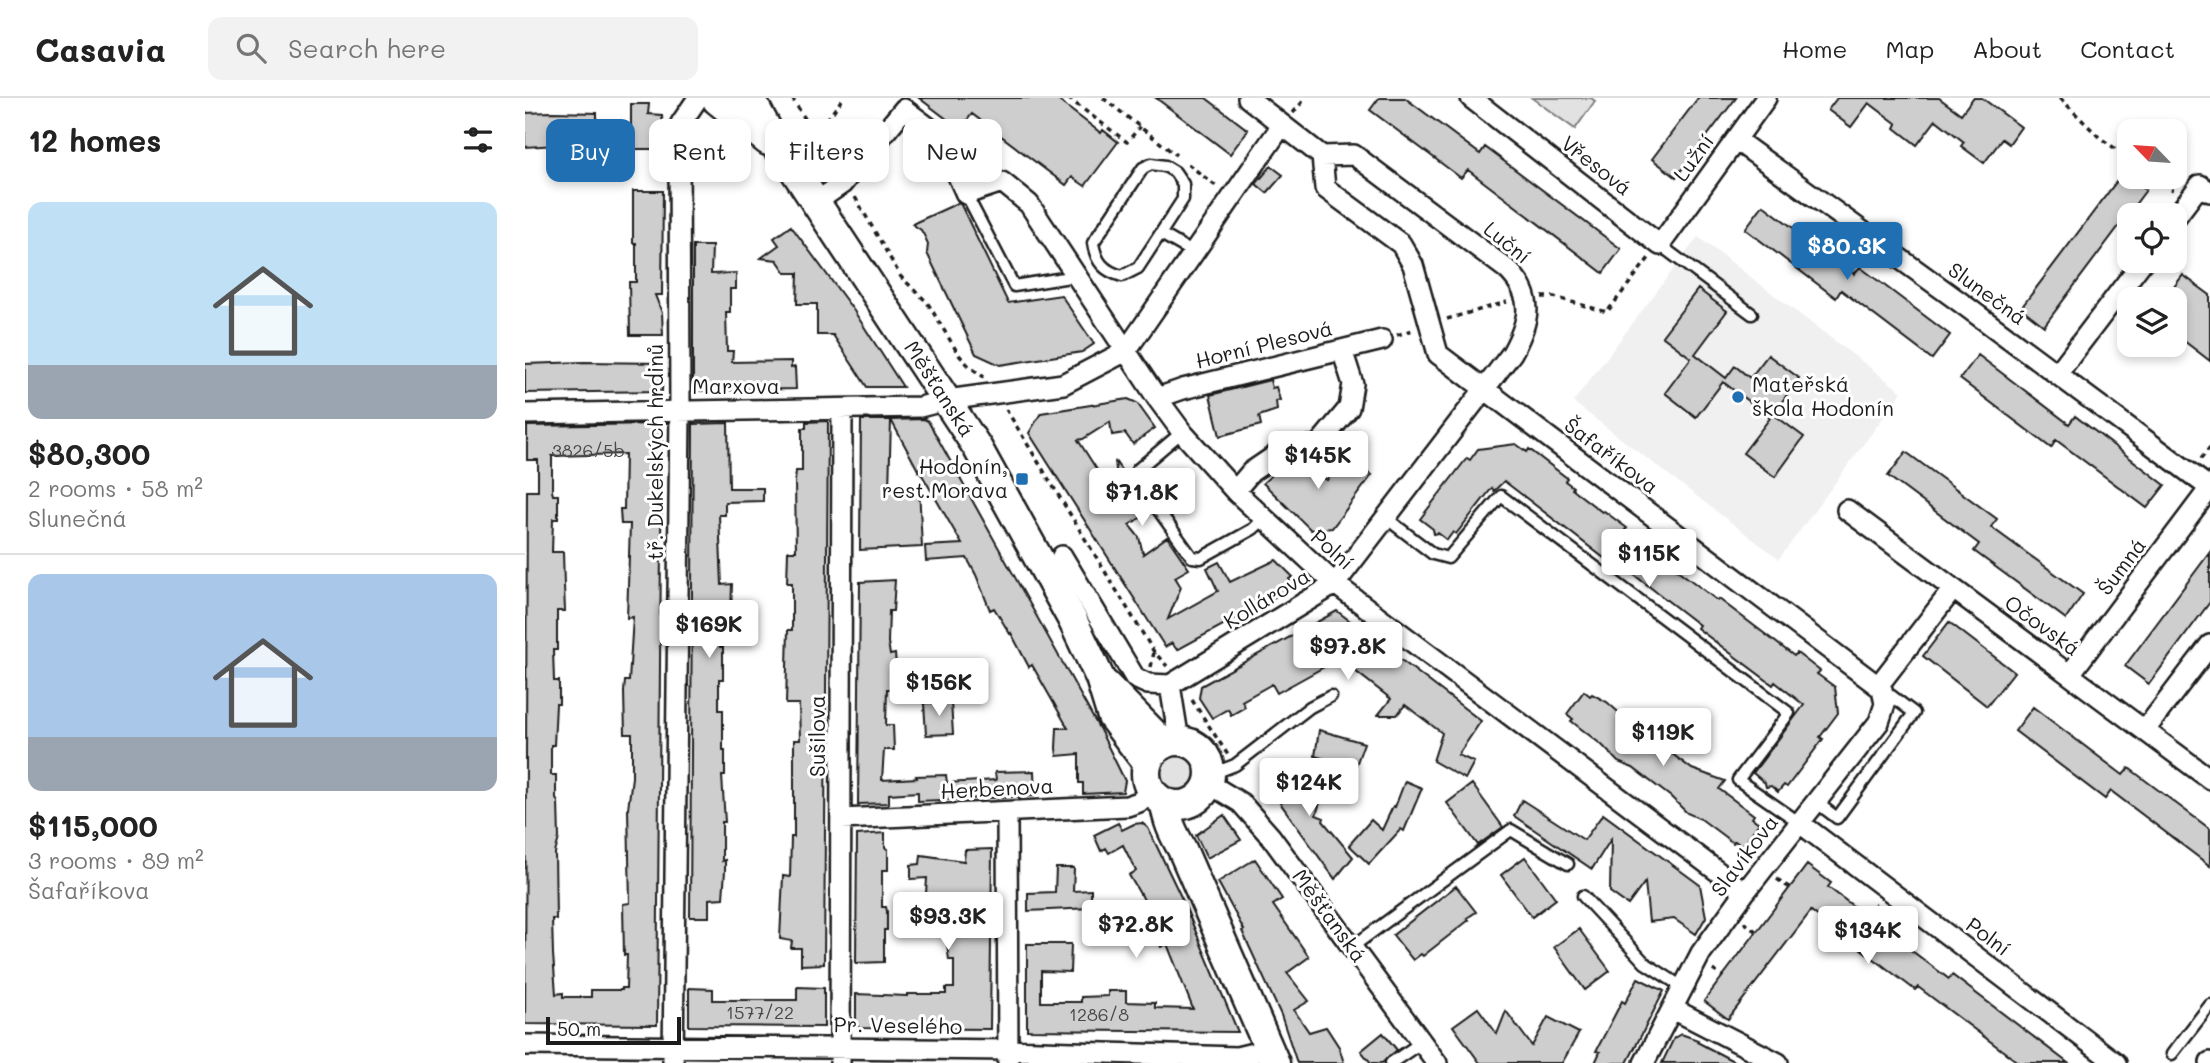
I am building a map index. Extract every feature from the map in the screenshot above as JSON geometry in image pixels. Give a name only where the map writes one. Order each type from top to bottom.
[{"type":"main road","name":"Měšťanská","points":[[750,98],[765,125]]},
{"type":"main road","name":"Měšťanská","points":[[710,99],[765,139]]},
{"type":"main road","name":"Měšťanská","points":[[802,182],[977,447],[1038,556],[1100,678],[1112,717],[1163,750]]},
{"type":"main road","points":[[1168,799],[1203,792],[1218,774],[1195,746],[1163,750],[1146,773],[1168,799],[1182,849],[1273,1056]]},
{"type":"street","points":[[1248,98],[1322,156],[1325,188],[1401,244],[1413,265],[1438,354],[1484,390]]},
{"type":"street","name":"Vřesová","points":[[1471,98],[1660,245]]},
{"type":"street","name":"Lužní","points":[[1660,245],[1766,98]]},
{"type":"street","name":"tř. Dukelských hrdinů","points":[[673,1054],[680,410],[679,140],[681,123],[710,99]]},
{"type":"street","points":[[889,127],[904,109],[940,136],[966,194]]},
{"type":"street","points":[[947,400],[1063,384],[1126,351],[1282,125]]},
{"type":"street","name":"Slunečná","points":[[1735,139],[2210,488]]},
{"type":"street","name":"Luční","points":[[1322,156],[1354,155],[1522,284],[1527,305],[1525,329],[1512,353],[1484,390]]},
{"type":"street","points":[[816,202],[843,182]]},
{"type":"street","name":"Polní","points":[[966,194],[1002,182],[1029,204],[1182,432],[1235,491],[1335,584],[1745,892]]},
{"type":"street","points":[[2187,206],[2205,188]]},
{"type":"street","points":[[2057,374],[2134,273]]},
{"type":"street","name":"Horní Plesová","points":[[1157,398],[1183,388],[1382,340]]},
{"type":"street","points":[[1235,491],[1251,472],[1279,453],[1319,444],[1349,408],[1353,384],[1342,349]]},
{"type":"street","name":"Kollárova","points":[[1174,682],[1335,584],[1484,390]]},
{"type":"street","name":"Šafaříkova","points":[[1484,390],[1880,687]]},
{"type":"street","name":"Marxova","points":[[525,414],[919,407],[947,400]]},
{"type":"street","name":"Sušilova","points":[[840,1056],[842,409]]},
{"type":"street","name":"Šumná","points":[[2070,674],[2210,488]]},
{"type":"street","name":"Očovská","points":[[1847,510],[2210,779]]},
{"type":"street","points":[[1062,556],[1135,678],[1148,684],[1174,682],[1163,750]]},
{"type":"street","points":[[1880,687],[1953,589]]},
{"type":"street","points":[[2145,730],[2210,645]]},
{"type":"street","name":"Slavíkova","points":[[1644,1063],[1701,953],[1745,892],[1879,722],[1885,704],[1880,687]]},
{"type":"street","name":"Měšťanská","points":[[1218,774],[1292,865],[1437,1063]]},
{"type":"street","name":"Herbenova","points":[[841,819],[1127,806],[1168,799]]},
{"type":"street","points":[[1007,812],[1008,1057]]},
{"type":"street","name":"Polní","points":[[1800,823],[2116,1063]]},
{"type":"street","points":[[1673,1009],[1778,1063]]},
{"type":"street","name":"Pr. Veselého","points":[[525,1045],[673,1054],[1273,1056]]},
{"type":"lane","points":[[1151,164],[1165,166],[1175,172],[1183,184],[1183,199],[1161,234],[1138,268],[1122,276],[1102,267],[1095,253],[1093,243],[1143,167],[1151,164]]},
{"type":"lane","points":[[966,194],[1014,286],[1076,276]]},
{"type":"lane","points":[[1161,234],[1194,253]]},
{"type":"lane","points":[[1660,245],[1752,314]]},
{"type":"lane","points":[[1182,432],[1137,470],[1136,479],[1192,557],[1201,558],[1253,529],[1264,519]]},
{"type":"lane","points":[[1386,517],[1433,554],[1448,558],[1501,496],[1789,713],[1738,780],[1800,823]]},
{"type":"lane","points":[[1816,802],[1837,818],[1914,713],[1880,687]]},
{"type":"lane","points":[[1218,774],[1310,707],[1331,696]]},
{"type":"lane","points":[[1352,947],[1511,830],[1568,864]]},
{"type":"lane","points":[[1583,896],[1645,963],[1683,988]]},
{"type":"lane","points":[[2172,1054],[2210,1005]]},
{"type":"lane","points":[[1391,1063],[1422,1042]]},
{"type":"path","points":[[792,98],[804,119]]},
{"type":"path","points":[[827,119],[843,98]]},
{"type":"path","points":[[1068,98],[1127,142],[1140,127]]},
{"type":"path","points":[[1103,98],[1231,198]]},
{"type":"path","points":[[2060,98],[2099,137],[2117,150]]},
{"type":"path","points":[[845,182],[865,212],[901,277],[927,302],[959,355],[984,377],[998,394],[1174,682],[1218,774]]},
{"type":"path","points":[[1778,878],[1784,870]]},
{"type":"path","points":[[1867,916],[1879,900]]},
{"type":"shaded area","points":[[1532,98],[1591,98],[1595,101],[1575,129]]},
{"type":"shaded area","name":"Mateřská škola Hodonín","points":[[1698,237],[1902,392],[1779,559],[1573,402]]},
{"type":"shaded area","points":[[1177,754],[1190,759],[1195,772],[1190,785],[1177,790],[1164,785],[1159,772],[1164,759]]},
{"type":"building","points":[[919,98],[1055,98],[1101,133],[1103,130],[1118,142],[1085,186],[1072,177],[1066,185],[1002,137],[1002,119],[979,119],[972,114],[968,119],[947,119]]},
{"type":"building","points":[[1156,98],[1206,98],[1248,130],[1230,154]]},
{"type":"building","points":[[1379,98],[1405,98],[1480,154],[1485,147],[1621,249],[1603,273],[1468,170],[1461,178],[1370,110]]},
{"type":"building","points":[[1698,98],[1736,98],[1676,177],[1652,159]]},
{"type":"building","points":[[1837,98],[1939,98],[1961,114],[1973,98],[1982,98],[2021,127],[2009,144],[2002,139],[1984,163],[1961,146],[1964,142],[1936,120],[1917,145],[1895,128],[1897,124],[1869,103],[1851,127],[1828,110]]},
{"type":"building","points":[[631,104],[649,104],[648,114],[662,115],[662,119],[649,119],[649,149],[635,149],[635,119],[631,119]]},
{"type":"building","points":[[525,113],[597,113],[597,119],[546,119],[546,146],[525,147]]},
{"type":"building","points":[[1271,166],[1283,175],[1267,193],[1256,184]]},
{"type":"building","points":[[2117,181],[2117,189],[2146,190],[2136,203],[2117,203],[2117,229],[2044,326],[2021,308]]},
{"type":"building","points":[[633,191],[663,191],[662,295],[655,295],[662,313],[663,335],[630,335],[629,282],[636,282]]},
{"type":"building","points":[[958,203],[1008,303],[1061,295],[1094,344],[1082,352],[1000,365],[976,354],[927,253],[928,244],[925,237],[921,230],[912,224]]},
{"type":"building","points":[[1763,205],[1854,274],[1860,267],[1950,335],[1932,359],[1841,290],[1836,298],[1745,229]]},
{"type":"building","points":[[791,226],[854,311],[903,387],[867,387],[833,335],[817,335],[817,304],[797,304],[798,273],[786,273],[777,260],[761,258],[779,245],[774,238]]},
{"type":"building","points":[[693,246],[712,246],[711,274],[736,273],[736,289],[730,289],[730,312],[726,312],[727,351],[733,351],[732,362],[791,361],[791,368],[795,367],[796,389],[693,391]]},
{"type":"building","points":[[2183,275],[2210,295],[2210,361],[2187,343],[2187,287],[2174,287]]},
{"type":"building","points":[[1698,289],[1727,311],[1695,354],[1726,378],[1735,366],[1750,378],[1768,355],[1799,378],[1773,414],[1804,437],[1775,477],[1743,453],[1770,418],[1723,382],[1696,417],[1665,393],[1691,358],[1662,336]]},
{"type":"building","points":[[1978,355],[2069,424],[2075,416],[2165,485],[2147,508],[2056,440],[2051,448],[1960,379]]},
{"type":"building","points":[[663,363],[662,391],[525,393],[525,364]]},
{"type":"building","points":[[1270,380],[1272,388],[1276,387],[1280,400],[1276,401],[1277,410],[1259,416],[1261,425],[1220,436],[1210,395]]},
{"type":"building","points":[[1128,399],[1137,403],[1155,428],[1133,444],[1125,433],[1112,435],[1110,422],[1078,440],[1120,506],[1115,461],[1150,512],[1129,525],[1139,537],[1143,554],[1167,537],[1189,569],[1175,577],[1181,587],[1168,619],[1218,591],[1207,568],[1219,562],[1230,582],[1276,560],[1293,577],[1289,579],[1293,587],[1177,650],[1172,643],[1165,647],[1029,433],[1041,413]]},
{"type":"building","points":[[861,420],[891,420],[889,489],[919,487],[922,547],[860,550]]},
{"type":"building","points":[[891,420],[928,421],[1100,730],[1125,781],[1123,792],[1083,794],[1083,783],[1079,783],[1079,754],[1057,756],[1057,728],[1068,728],[1011,633],[994,608],[990,610],[967,558],[926,561],[925,546],[962,544]]},
{"type":"building","points":[[828,421],[824,964],[801,965],[801,948],[791,948],[792,941],[780,939],[783,876],[790,877],[791,837],[794,837],[794,740],[800,740],[799,704],[786,704],[788,630],[792,630],[792,583],[787,583],[788,551],[796,551],[795,481],[796,471],[802,471],[802,428],[806,428],[806,422]]},
{"type":"building","points":[[728,423],[729,488],[763,488],[763,501],[725,502],[725,515],[719,515],[722,585],[732,584],[731,616],[720,616],[723,679],[719,679],[719,710],[723,710],[725,750],[725,776],[722,776],[725,822],[722,822],[722,861],[725,860],[725,871],[723,898],[709,899],[709,917],[690,917],[693,424]]},
{"type":"building","points":[[662,424],[657,1025],[525,1024],[527,491],[538,491],[538,460],[527,460],[527,426]],"holes":[[[625,454],[624,509],[620,509],[621,524],[630,524],[627,618],[633,617],[629,681],[625,681],[624,692],[625,734],[632,734],[632,777],[628,809],[630,903],[623,904],[624,955],[627,955],[626,988],[591,990],[591,997],[563,997],[563,993],[556,994],[553,954],[552,919],[556,919],[555,853],[559,838],[556,775],[551,775],[551,745],[554,745],[556,704],[559,704],[559,681],[554,681],[553,650],[557,650],[557,611],[565,611],[563,552],[552,552],[553,519],[558,519],[558,495],[553,495],[552,491],[552,456]]]},
{"type":"building","points":[[1516,444],[1527,452],[1529,449],[1567,478],[1565,481],[1572,489],[1627,528],[1625,530],[1718,601],[1719,599],[1794,656],[1797,653],[1820,671],[1817,674],[1835,687],[1838,713],[1820,737],[1823,739],[1787,787],[1784,785],[1778,792],[1771,786],[1766,787],[1753,773],[1804,705],[1697,628],[1699,625],[1607,554],[1604,558],[1504,481],[1494,491],[1492,488],[1456,534],[1453,532],[1447,540],[1438,533],[1434,534],[1433,529],[1420,519],[1467,458],[1470,460],[1478,449]]},
{"type":"building","points":[[1906,452],[1997,519],[1991,527],[2083,594],[2066,619],[1974,551],[1979,544],[1888,476]]},
{"type":"building","points":[[1346,455],[1372,475],[1332,528],[1311,530],[1263,483],[1284,464],[1301,461],[1327,480]]},
{"type":"building","points":[[2210,552],[2210,602],[2149,684],[2125,666]]},
{"type":"building","points":[[895,580],[893,611],[889,611],[888,642],[890,655],[895,654],[898,689],[887,689],[886,725],[893,725],[894,750],[884,750],[882,780],[946,775],[947,783],[996,780],[995,772],[1034,771],[1035,796],[918,801],[918,792],[889,794],[889,803],[858,804],[860,582]]},
{"type":"building","points":[[1337,611],[1481,721],[1458,755],[1474,762],[1465,779],[1433,761],[1442,733],[1405,705],[1397,715],[1378,715],[1391,699],[1337,657],[1333,662],[1277,693],[1272,684],[1242,701],[1245,707],[1231,715],[1228,709],[1212,718],[1199,698],[1201,686]]},
{"type":"building","points":[[1949,622],[2014,672],[1987,706],[1923,656]]},
{"type":"building","points":[[1584,691],[1607,702],[1625,718],[1638,723],[1654,740],[1692,769],[1725,781],[1719,789],[1754,815],[1752,818],[1759,823],[1742,846],[1687,813],[1633,768],[1618,762],[1603,746],[1571,721],[1573,719],[1567,714]]},
{"type":"building","points":[[951,702],[953,734],[926,735],[924,703]]},
{"type":"building","points":[[2033,707],[2123,775],[2129,768],[2210,829],[2210,866],[2111,791],[2105,799],[2015,731]]},
{"type":"building","points":[[1319,730],[1364,743],[1355,768],[1315,756]]},
{"type":"building","points":[[1277,771],[1284,780],[1295,771],[1310,792],[1311,783],[1325,787],[1316,815],[1324,818],[1323,821],[1353,857],[1335,879],[1275,796],[1271,799],[1260,784]]},
{"type":"building","points":[[1405,781],[1422,788],[1404,831],[1401,829],[1369,864],[1349,845],[1371,820],[1382,830]]},
{"type":"building","points":[[1472,784],[1503,827],[1478,845],[1447,803]]},
{"type":"building","points":[[1522,800],[1584,840],[1603,814],[1700,885],[1706,917],[1696,934],[1674,919],[1649,922],[1645,882],[1628,905],[1610,892],[1611,839],[1592,869],[1514,816]]},
{"type":"building","points":[[1224,815],[1241,840],[1207,858],[1196,835]]},
{"type":"building","points":[[1118,823],[1122,830],[1142,823],[1148,828],[1182,899],[1238,1032],[1027,1030],[1027,944],[1071,944],[1070,972],[1041,971],[1041,1002],[1081,1002],[1081,997],[1108,996],[1108,991],[1126,991],[1126,1002],[1155,1003],[1155,1008],[1193,1009],[1167,944],[1161,947],[1152,927],[1156,925],[1129,875],[1136,871],[1123,845],[1109,853],[1106,848],[1101,851],[1094,835]]},
{"type":"building","points":[[885,833],[888,870],[882,870],[882,907],[886,907],[887,911],[884,962],[856,963],[857,835]]},
{"type":"building","points":[[992,849],[990,1029],[859,1028],[856,1023],[856,994],[946,994],[946,988],[954,988],[954,960],[949,960],[947,944],[950,944],[951,909],[925,910],[927,878],[911,879],[911,865],[920,864],[921,855],[964,861],[965,850]]},
{"type":"building","points":[[1525,857],[1556,899],[1532,917],[1501,875]]},
{"type":"building","points":[[1255,859],[1282,899],[1273,905],[1309,957],[1287,973],[1309,1001],[1294,1010],[1309,1032],[1326,1027],[1339,1047],[1344,1063],[1297,1063],[1281,1015],[1242,931],[1244,930],[1218,882]]},
{"type":"building","points":[[1807,865],[1831,883],[1828,887],[1949,979],[1952,975],[2068,1063],[2019,1063],[1918,987],[1915,990],[1811,911],[1728,1019],[1704,1001]]},
{"type":"building","points":[[1056,868],[1074,868],[1073,891],[1091,890],[1091,908],[1028,911],[1028,893],[1055,892]]},
{"type":"building","points":[[1456,886],[1476,912],[1423,956],[1421,954],[1413,960],[1393,935]]},
{"type":"building","points":[[1579,929],[1610,971],[1585,990],[1554,947]]},
{"type":"building","points":[[1638,978],[1664,991],[1627,1063],[1595,1063],[1600,1052],[1596,1051],[1622,1001],[1625,1003]]},
{"type":"building","points":[[797,987],[824,988],[824,1027],[689,1026],[689,988],[713,989],[713,1000],[797,1000]]},
{"type":"building","points":[[1478,1008],[1497,1034],[1506,1011],[1532,1046],[1548,1017],[1579,1033],[1562,1063],[1480,1063],[1453,1026]]},
{"type":"building","points":[[1383,1033],[1397,1050],[1382,1063],[1371,1063],[1361,1051]]},
{"type":"building","points":[[1681,1034],[1698,1040],[1697,1042],[1737,1063],[1662,1063],[1674,1038]]},
{"type":"place","name":"Mateřská škola Hodonín","points":[[1738,397]]},
{"type":"place","name":"Hodonín, rest.Morava","points":[[1022,479]]}]
